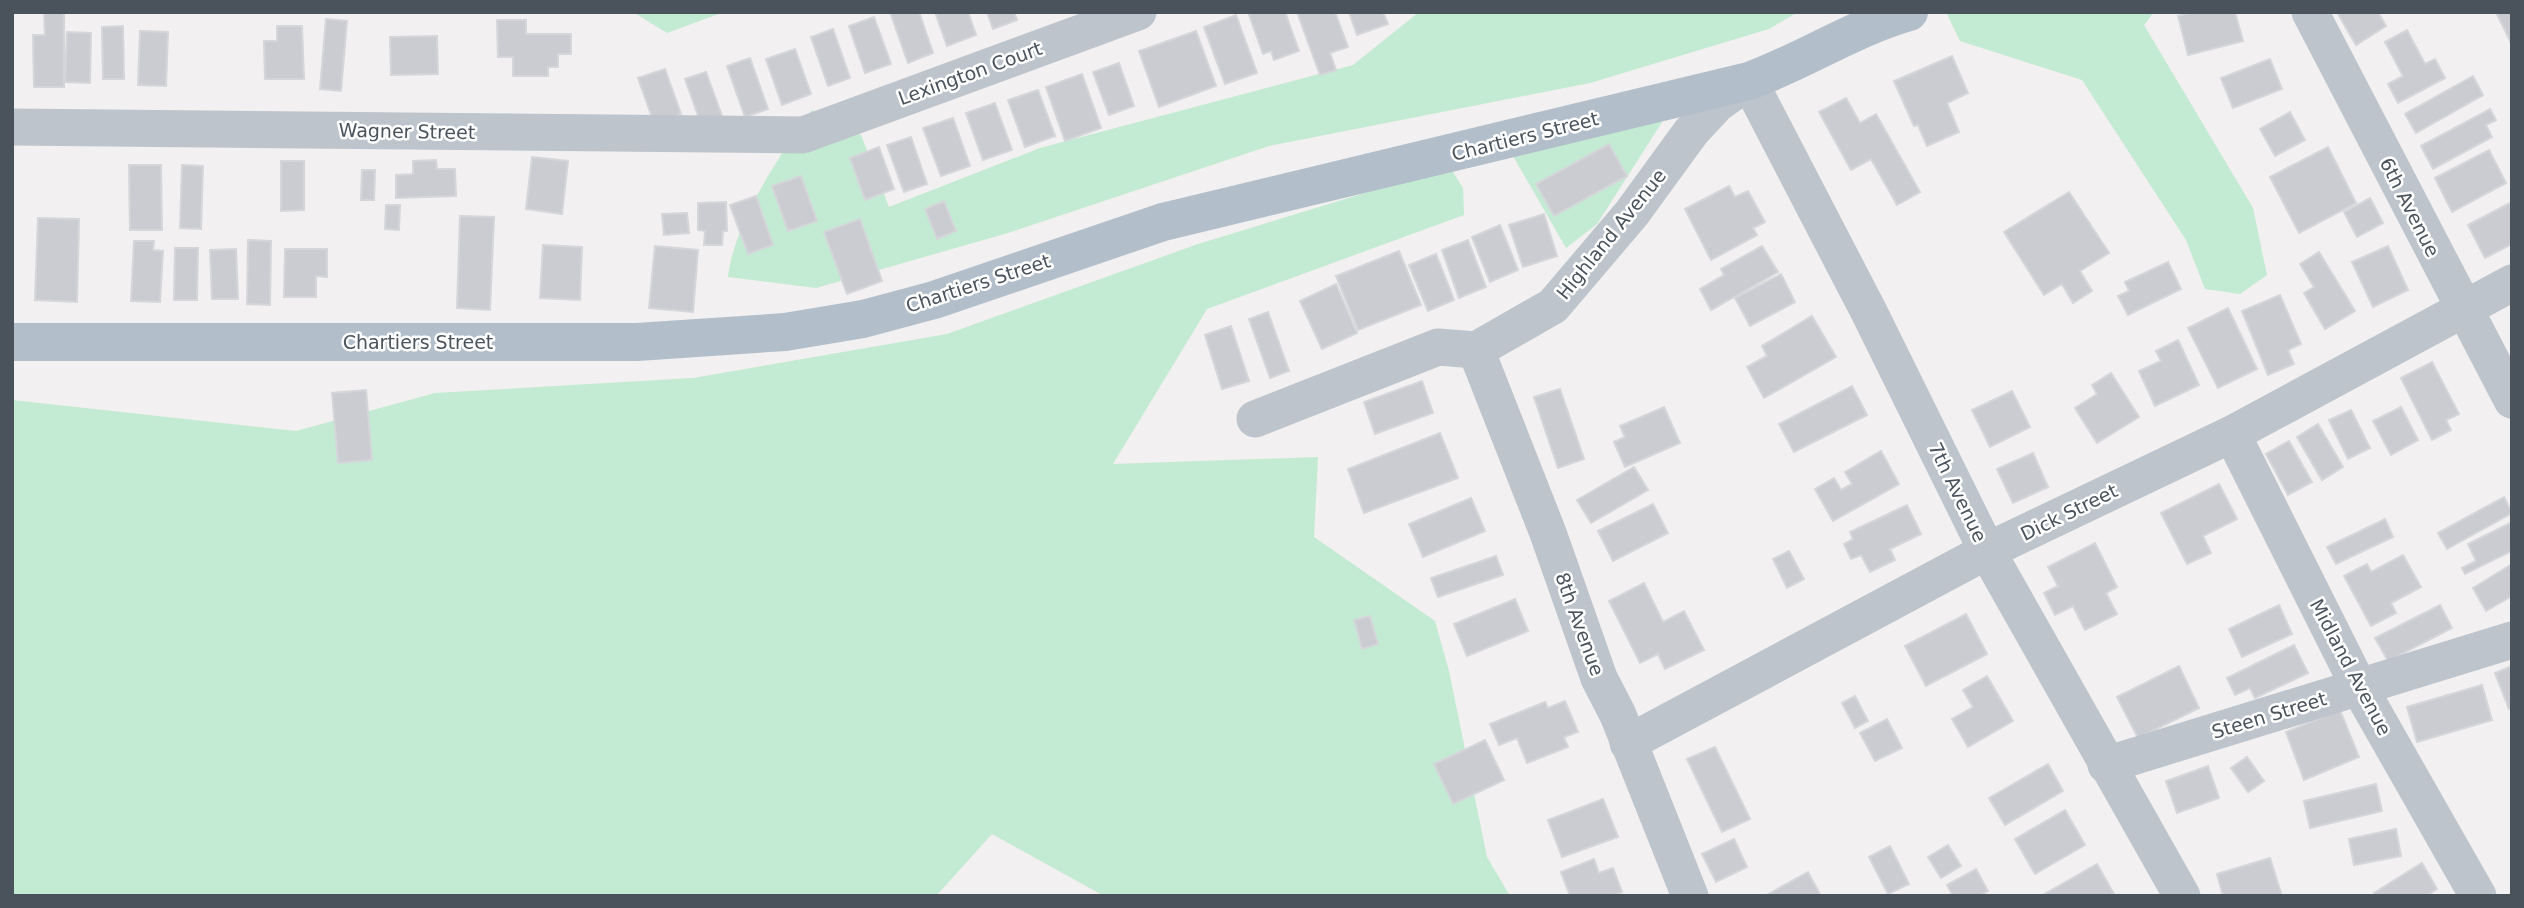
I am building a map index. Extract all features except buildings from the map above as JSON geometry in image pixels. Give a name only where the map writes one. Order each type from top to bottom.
[{"type":"main road","name":"Chartiers Street","points":[[12,342],[636,342],[785,332],[863,318],[934,300],[1163,222],[1749,81],[1797,62],[1880,20],[1909,12]]},
{"type":"street","name":"Lexington Court","points":[[803,135],[1091,22],[1138,12]]},
{"type":"street","name":"6th Avenue","points":[[2310,12],[2512,400]]},
{"type":"street","name":"Highland Avenue","points":[[1476,350],[1553,306],[1632,213],[1691,132],[1717,104],[1749,81]]},
{"type":"street","name":"7th Avenue","points":[[1749,81],[1869,312],[1987,551],[2182,896]]},
{"type":"street","name":"Wagner Street","points":[[12,127],[803,135]]},
{"type":"street","name":"Dick Street","points":[[1628,743],[1987,551],[2232,434],[2462,307],[2512,283]]},
{"type":"street","points":[[1255,419],[1438,347],[1476,350]]},
{"type":"street","name":"8th Avenue","points":[[1476,350],[1548,533],[1599,678],[1690,896]]},
{"type":"street","name":"Midland Avenue","points":[[2232,434],[2359,687],[2478,896]]},
{"type":"street","name":"Steen Street","points":[[2106,765],[2512,640]]},
{"type":"green space","points":[[633,12],[724,12],[667,33]]},
{"type":"green space","points":[[1419,12],[1798,12],[1769,29],[1590,83],[1269,146],[1008,233],[816,288],[728,277],[739,234],[760,190],[812,110],[861,135],[889,207],[1040,148],[1353,65]]},
{"type":"green space","points":[[1946,12],[2154,12],[2144,25],[2253,208],[2267,275],[2240,294],[2205,289],[2186,240],[2082,80],[1960,41]]},
{"type":"green space","points":[[1664,119],[1597,224],[1566,248],[1513,156]]},
{"type":"green space","points":[[1450,167],[1463,188],[1464,215],[1207,309],[1113,464],[1318,457],[1314,537],[1435,621],[1449,671],[1487,857],[1510,896],[1104,896],[992,834],[936,896],[12,896],[12,400],[296,431],[435,393],[693,378],[947,334],[1198,244]]}]
